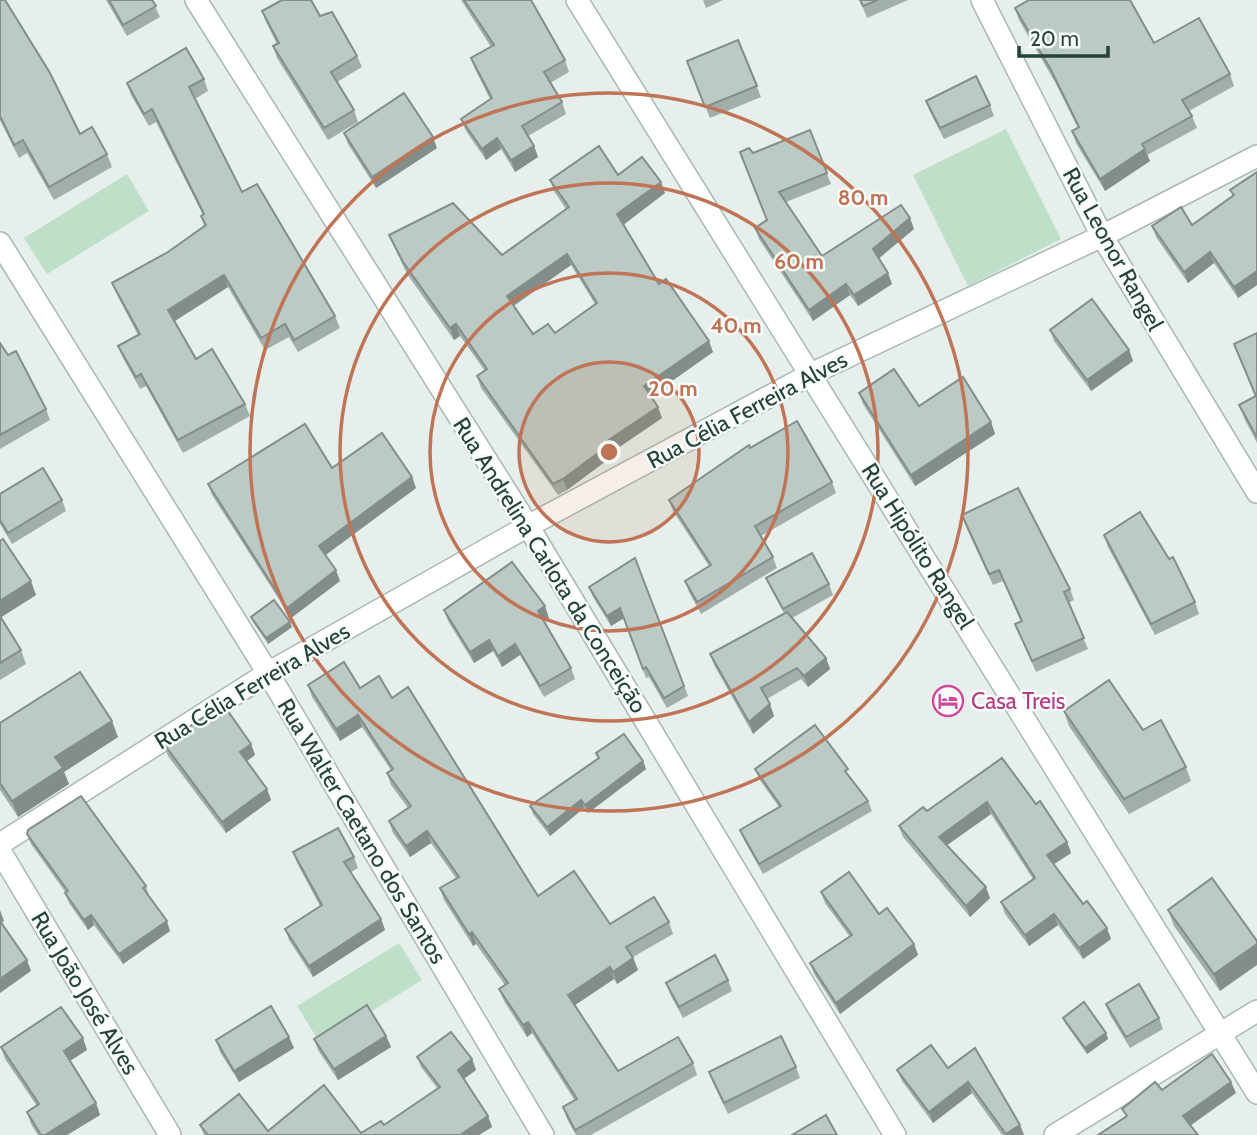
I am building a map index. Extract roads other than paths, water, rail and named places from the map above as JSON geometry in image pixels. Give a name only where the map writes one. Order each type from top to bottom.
[{"type":"street","name":"Rua Andrelina Carlota da Conceição","points":[[196,0],[528,526],[895,1135]]},
{"type":"street","name":"Rua Hipólito Rangel","points":[[577,0],[1257,1093]]},
{"type":"street","name":"Rua Leonor Rangel","points":[[982,0],[1102,236],[1257,492]]},
{"type":"street","name":"Rua Célia Ferreira Alves","points":[[0,844],[268,673],[528,526],[811,374],[1102,236],[1257,156]]},
{"type":"street","name":"Rua Walter Caetano dos Santos","points":[[0,243],[268,673],[543,1135]]},
{"type":"street","name":"Rua João José Alves","points":[[0,851],[170,1135]]},
{"type":"street","points":[[1055,1135],[1220,1032],[1257,1012]]},
{"type":"place","name":"Casa Treis","points":[[948,701]]}]
